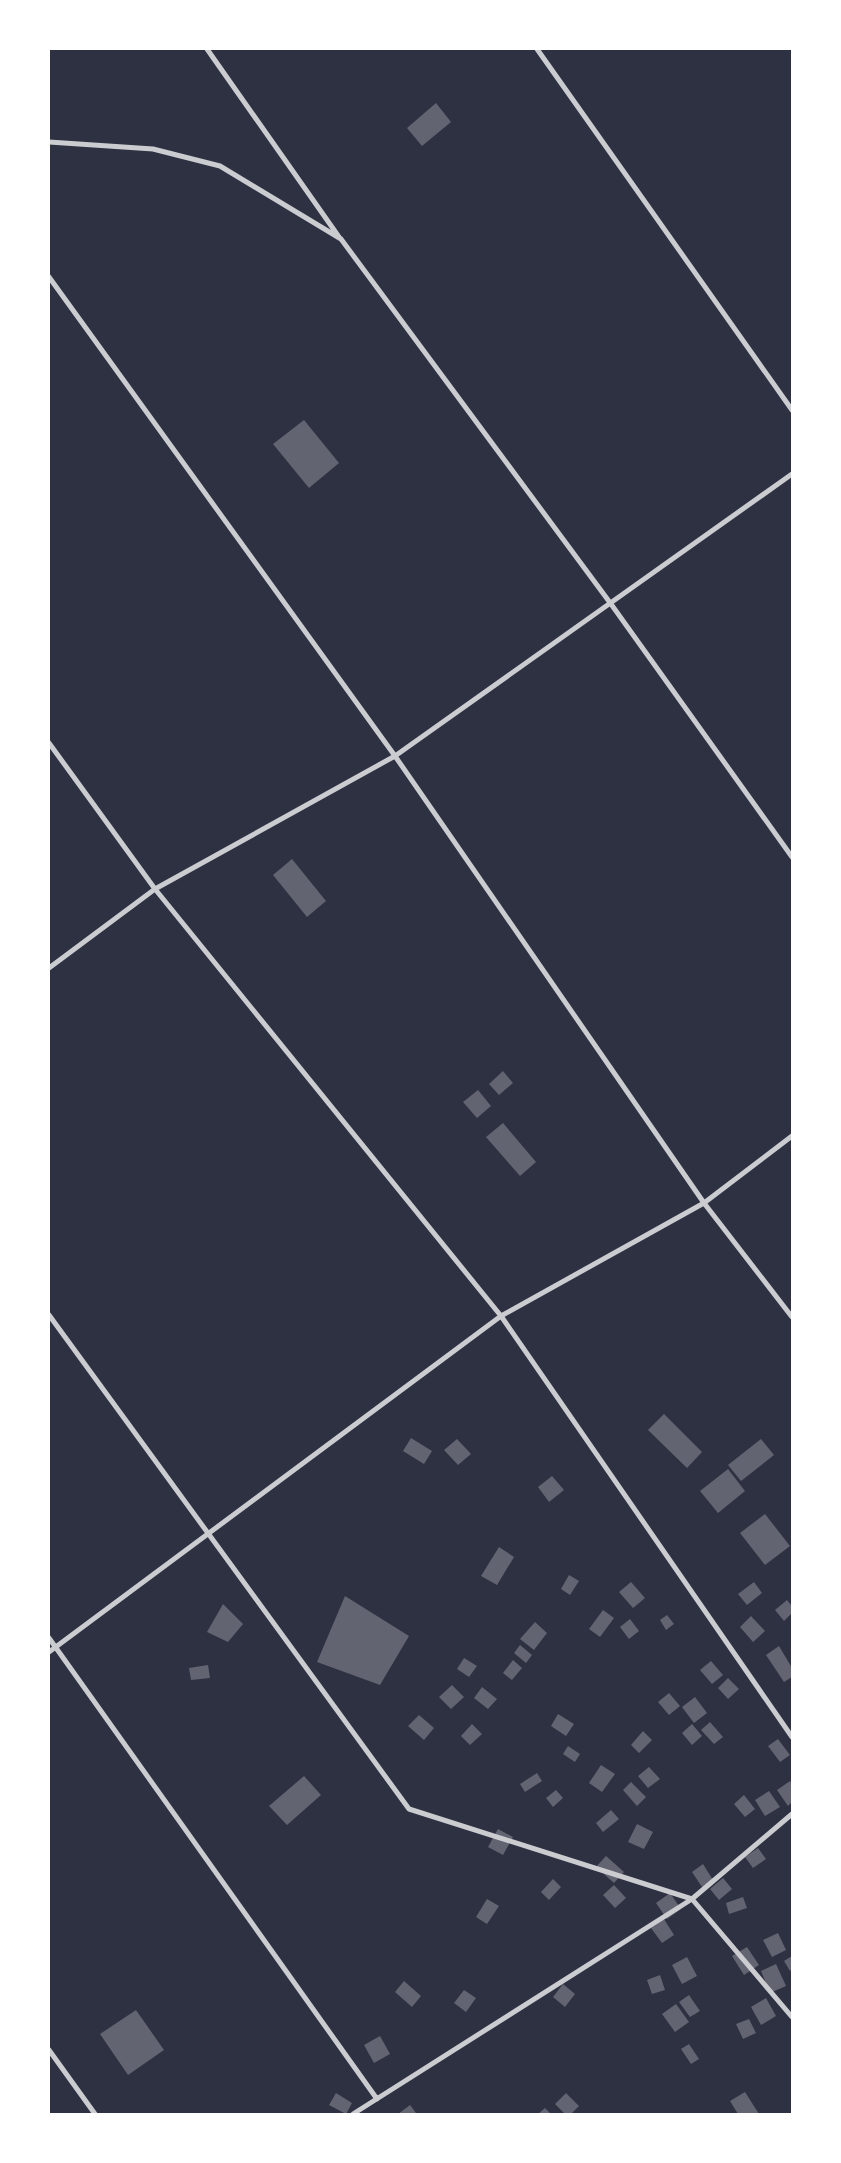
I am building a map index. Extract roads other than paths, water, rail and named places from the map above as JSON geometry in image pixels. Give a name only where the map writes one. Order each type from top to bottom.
[{"type":"street","points":[[207,49],[341,239],[611,604],[792,857]]},
{"type":"street","points":[[538,49],[792,410]]},
{"type":"street","points":[[49,142],[153,149],[220,166],[341,239]]},
{"type":"street","points":[[49,277],[395,756],[704,1203],[792,1317]]},
{"type":"street","points":[[49,968],[154,889],[395,756],[792,474]]},
{"type":"street","points":[[49,743],[154,889],[501,1316],[792,1737]]},
{"type":"street","points":[[49,1652],[501,1316],[704,1203],[792,1136]]},
{"type":"street","points":[[49,1315],[409,1809],[692,1899],[792,2017]]},
{"type":"street","points":[[49,1638],[377,2099]]},
{"type":"street","points":[[353,2114],[692,1899],[792,1814]]},
{"type":"street","points":[[49,2050],[94,2114]]}]
